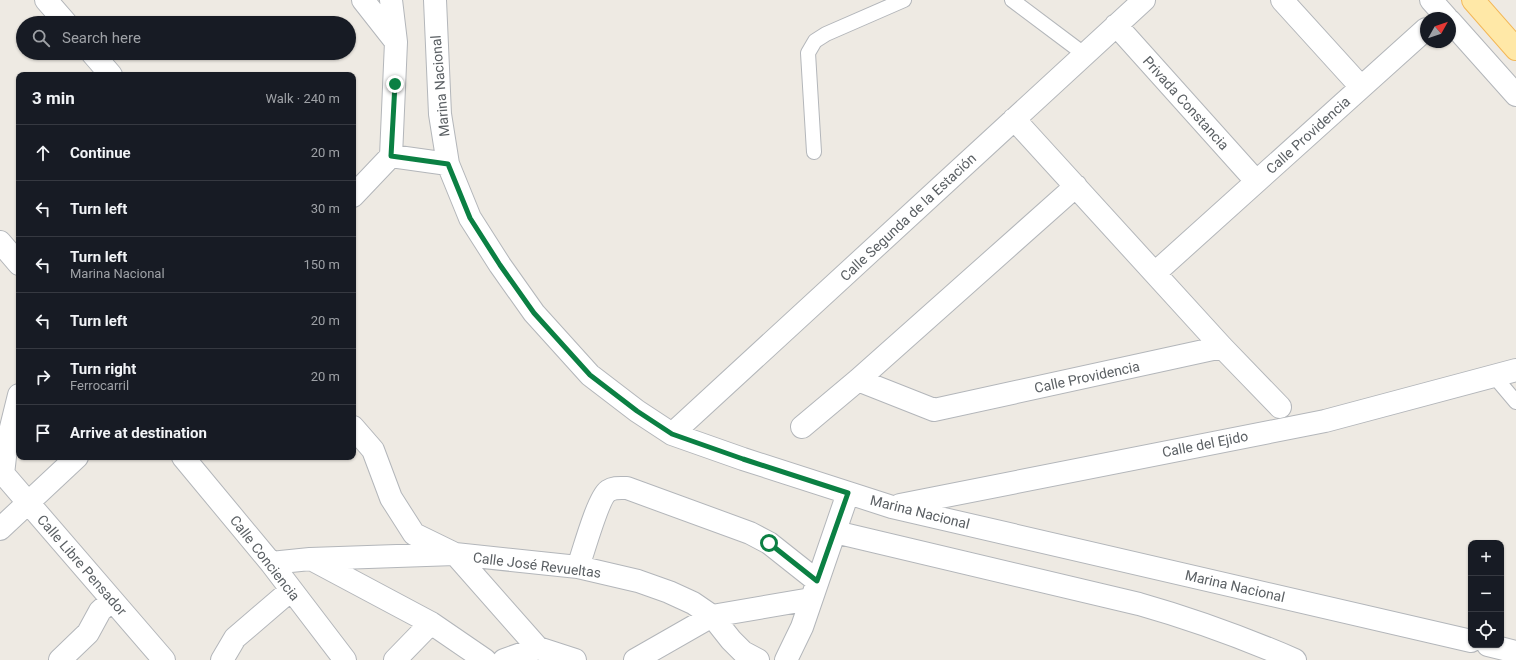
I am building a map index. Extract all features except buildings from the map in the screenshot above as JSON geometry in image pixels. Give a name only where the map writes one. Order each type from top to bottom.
[{"type":"main road","points":[[1473,0],[1516,49]]},
{"type":"street","points":[[46,0],[60,16]]},
{"type":"street","points":[[363,0],[396,42]]},
{"type":"street","points":[[356,189],[391,156],[396,42],[391,0]]},
{"type":"street","name":"Marina Nacional","points":[[435,0],[440,114],[448,164],[470,218],[500,265],[534,313],[590,375],[637,411],[672,434],[743,459],[892,507],[1468,640]]},
{"type":"street","name":"Calle Segunda de la Estación","points":[[672,434],[1144,0]]},
{"type":"street","points":[[1282,0],[1361,87]]},
{"type":"street","name":"Privada Constancia","points":[[1116,26],[1256,181]]},
{"type":"street","points":[[1456,29],[1516,95]]},
{"type":"street","name":"Calle Providencia","points":[[1155,273],[1420,34]]},
{"type":"street","points":[[98,60],[108,72]]},
{"type":"street","points":[[1014,119],[1222,347],[1280,407]]},
{"type":"street","points":[[391,156],[448,164]]},
{"type":"street","points":[[802,427],[858,380],[1076,186]]},
{"type":"street","points":[[0,242],[16,261]]},
{"type":"street","name":"Calle Providencia","points":[[858,380],[934,410],[1222,347]]},
{"type":"street","name":"Calle del Ejido","points":[[892,507],[1325,420],[1516,370]]},
{"type":"street","points":[[2,472],[16,407]]},
{"type":"street","points":[[356,430],[373,450],[391,498],[414,534],[455,554],[538,648],[576,660]]},
{"type":"street","points":[[0,529],[74,460]]},
{"type":"street","name":"Calle Conciencia","points":[[185,460],[271,563],[345,660]]},
{"type":"street","name":"Calle Libre Pensador","points":[[2,472],[164,660]]},
{"type":"street","points":[[578,567],[600,502],[607,492],[615,488],[627,488],[750,533],[769,543],[814,590]]},
{"type":"street","points":[[786,660],[802,627],[848,493]]},
{"type":"street","points":[[835,532],[1140,604],[1265,647],[1295,660]]},
{"type":"street","points":[[271,563],[310,559],[455,554]]},
{"type":"street","name":"Calle José Revueltas","points":[[455,554],[578,567],[638,581],[669,592],[693,603],[712,616],[730,640],[743,652],[758,660]]},
{"type":"street","points":[[310,559],[431,623],[485,660]]},
{"type":"street","points":[[222,660],[235,638],[291,590]]},
{"type":"street","points":[[635,660],[712,616],[814,590]]},
{"type":"street","points":[[60,660],[88,633],[100,611],[112,600]]},
{"type":"street","points":[[395,660],[431,623]]},
{"type":"street","points":[[504,660],[538,648]]},
{"type":"street","points":[[1500,648],[1516,652]]},
{"type":"lane","points":[[814,152],[808,53],[815,41],[826,34],[904,0]]},
{"type":"lane","points":[[1012,0],[1084,54]]},
{"type":"lane","points":[[1494,376],[1516,402]]},
{"type":"route","points":[[395,84],[391,156],[448,164],[470,218],[500,265],[534,313],[590,375],[637,411],[672,434],[848,493],[817,581],[769,543]]}]
